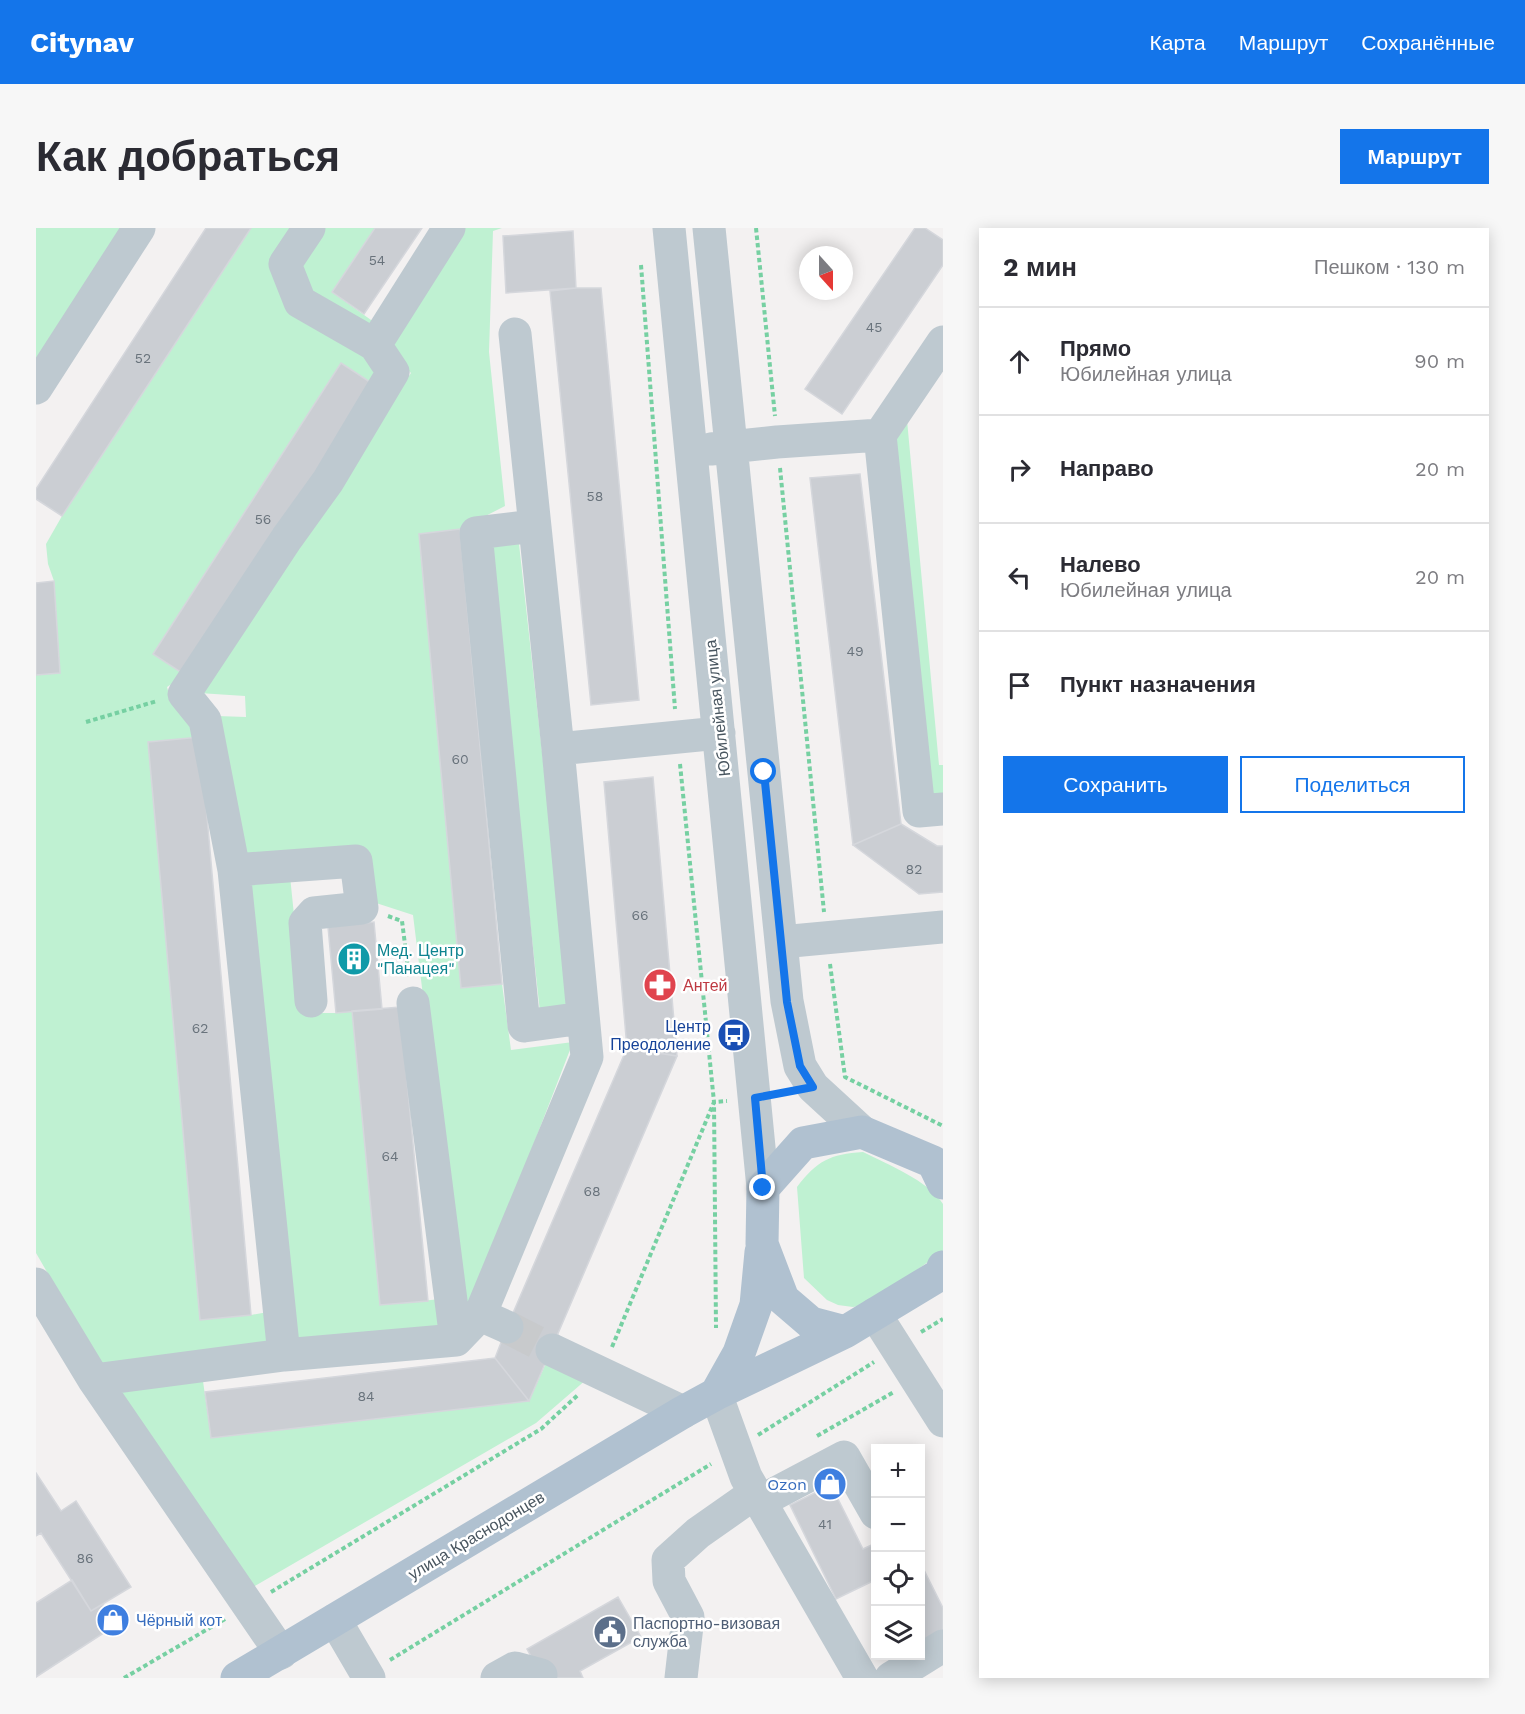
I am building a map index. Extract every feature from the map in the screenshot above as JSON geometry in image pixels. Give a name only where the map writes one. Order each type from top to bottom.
[{"type":"main road","points":[[716,1394],[739,1353],[756,1305],[762,1244],[763,1188],[803,1143],[862,1132],[940,1169]]},
{"type":"main road","points":[[762,1244],[783,1299],[811,1323],[845,1332]]},
{"type":"main road","name":"улица Краснодонцев","points":[[237,1678],[682,1412],[845,1332],[942,1271]]},
{"type":"street","points":[[36,388],[139,228]]},
{"type":"street","points":[[284,1354],[234,870],[205,720],[184,694],[327,481],[393,372],[375,345],[300,302],[285,264],[309,228]]},
{"type":"street","points":[[375,345],[449,228]]},
{"type":"street","name":"Юбилейная улица","points":[[669,228],[763,1188]]},
{"type":"street","points":[[710,228],[787,1002],[800,1066],[813,1087],[862,1132]]},
{"type":"street","points":[[94,1380],[284,1354],[456,1340],[493,1321],[587,1057],[515,334]]},
{"type":"street","points":[[943,342],[880,435],[919,811],[943,809]]},
{"type":"street","points":[[692,452],[732,446],[880,435]]},
{"type":"street","points":[[534,526],[476,532],[524,1026],[583,1018]]},
{"type":"street","points":[[715,696],[756,690]]},
{"type":"street","points":[[558,749],[719,733]]},
{"type":"street","points":[[234,870],[356,861],[362,908],[314,913],[305,923],[311,1001]]},
{"type":"street","points":[[309,865],[314,913]]},
{"type":"street","points":[[781,942],[943,927]]},
{"type":"street","points":[[413,1003],[456,1340]]},
{"type":"street","points":[[37,1289],[94,1380],[281,1653]]},
{"type":"street","points":[[875,1314],[943,1421]]},
{"type":"street","points":[[552,1350],[682,1412]]},
{"type":"street","points":[[716,1394],[746,1477],[862,1678]]},
{"type":"street","points":[[681,1678],[688,1617],[669,1581],[668,1560],[698,1533],[757,1498],[844,1456],[871,1504]]},
{"type":"street","points":[[335,1620],[368,1676]]},
{"type":"street","points":[[891,1678],[943,1646]]},
{"type":"street","points":[[497,1678],[515,1668],[541,1674]]},
{"type":"path","points":[[756,228],[827,937],[845,1077],[943,1126]]},
{"type":"path","points":[[641,264],[677,737],[714,1102],[716,1334]]},
{"type":"path","points":[[86,722],[152,703]]},
{"type":"path","points":[[362,908],[402,921],[413,1003]]},
{"type":"path","points":[[714,1102],[755,1098]]},
{"type":"path","points":[[124,1678],[541,1429],[601,1373],[714,1102]]},
{"type":"path","points":[[368,1676],[943,1319]]},
{"type":"path","points":[[816,1437],[917,1379]]},
{"type":"green space","points":[[36,228],[124,228],[36,359]]},
{"type":"green space","points":[[251,228],[375,228],[332,292],[378,325],[381,372],[373,384],[341,363],[153,654],[185,675],[167,687],[170,698],[200,737],[148,742],[201,1320],[268,1312],[272,1343],[102,1367],[36,1253],[36,675],[60,673],[54,581],[48,564],[46,544],[62,516]]},
{"type":"green space","points":[[457,228],[502,228],[493,231],[489,352],[505,506],[460,529],[419,534],[461,988],[502,984],[511,1050],[573,1042],[472,1304],[463,1318],[413,915],[373,902],[368,850],[243,859],[217,716],[246,717],[245,696],[199,693],[411,373],[383,344]]},
{"type":"green space","points":[[907,420],[939,765],[943,765],[943,809],[919,811],[880,435]]},
{"type":"green space","points":[[519,544],[570,1005],[540,1012],[489,546]]},
{"type":"green space","points":[[290,876],[304,1013],[352,1011],[380,1305],[441,1299],[445,1330],[293,1344],[243,879]]},
{"type":"green space","points":[[863,1152],[907,1174],[937,1196],[943,1204],[943,1250],[869,1304],[853,1307],[838,1305],[827,1300],[804,1278],[797,1187],[811,1171],[825,1161],[833,1157]]},
{"type":"green space","points":[[552,1350],[587,1379],[536,1423],[248,1590],[110,1386],[202,1374],[211,1438],[529,1401]]},
{"type":"building","points":[[206,228],[251,228],[62,516],[36,499],[36,489]]},
{"type":"building","points":[[375,228],[422,228],[364,314],[332,292]]},
{"type":"building","points":[[915,228],[925,228],[943,240],[943,265],[842,414],[805,389]]},
{"type":"building","points":[[573,231],[576,288],[506,293],[503,236]]},
{"type":"building","points":[[601,288],[639,700],[591,705],[550,291]]},
{"type":"building","points":[[341,363],[373,384],[185,675],[153,654]]},
{"type":"building","points":[[860,474],[901,824],[853,845],[810,478]]},
{"type":"building","points":[[460,529],[502,984],[461,988],[419,534]]},
{"type":"building","points":[[54,581],[60,673],[36,675],[36,583]]},
{"type":"building","points":[[200,737],[251,1315],[200,1320],[148,742]]},
{"type":"building","points":[[653,777],[677,1056],[627,1048],[604,782]]},
{"type":"building","points":[[901,824],[937,846],[943,846],[943,892],[919,894],[853,845]]},
{"type":"building","name":"Мед. Центр \"Панацея\"","points":[[374,922],[382,1009],[336,1013],[328,927]]},
{"type":"building","points":[[400,1007],[428,1301],[380,1305],[352,1011]]},
{"type":"building","points":[[627,1048],[677,1056],[529,1401],[495,1358]]},
{"type":"building","points":[[495,1358],[529,1401],[211,1438],[205,1392]]},
{"type":"building","points":[[36,1473],[61,1511],[76,1501],[131,1587],[91,1611],[41,1533],[36,1536]]},
{"type":"building","points":[[831,1485],[863,1549],[871,1545],[871,1582],[836,1599],[790,1505]]},
{"type":"building","points":[[925,1572],[943,1608],[943,1633],[925,1642]]},
{"type":"building","points":[[72,1580],[91,1611],[103,1604],[116,1625],[36,1677],[36,1603]]},
{"type":"building","points":[[618,1597],[641,1637],[580,1671],[583,1678],[543,1678],[527,1649]]},
{"type":"tunnel","points":[[507,1327],[552,1350]]},
{"type":"place","name":"Мед. Центр \"Панацея\"","points":[[354,959]]},
{"type":"place","name":"Антей","points":[[660,985]]},
{"type":"place","name":"Центр Преодоление","points":[[734,1035]]},
{"type":"place","name":"Ozon","points":[[830,1484]]},
{"type":"place","name":"Чёрный кот","points":[[113,1620]]},
{"type":"place","name":"Паспортно-визовая служба","points":[[610,1632]]},
{"type":"route","points":[[763,1188],[755,1098],[813,1087],[800,1066],[787,1002],[764,772]]}]
